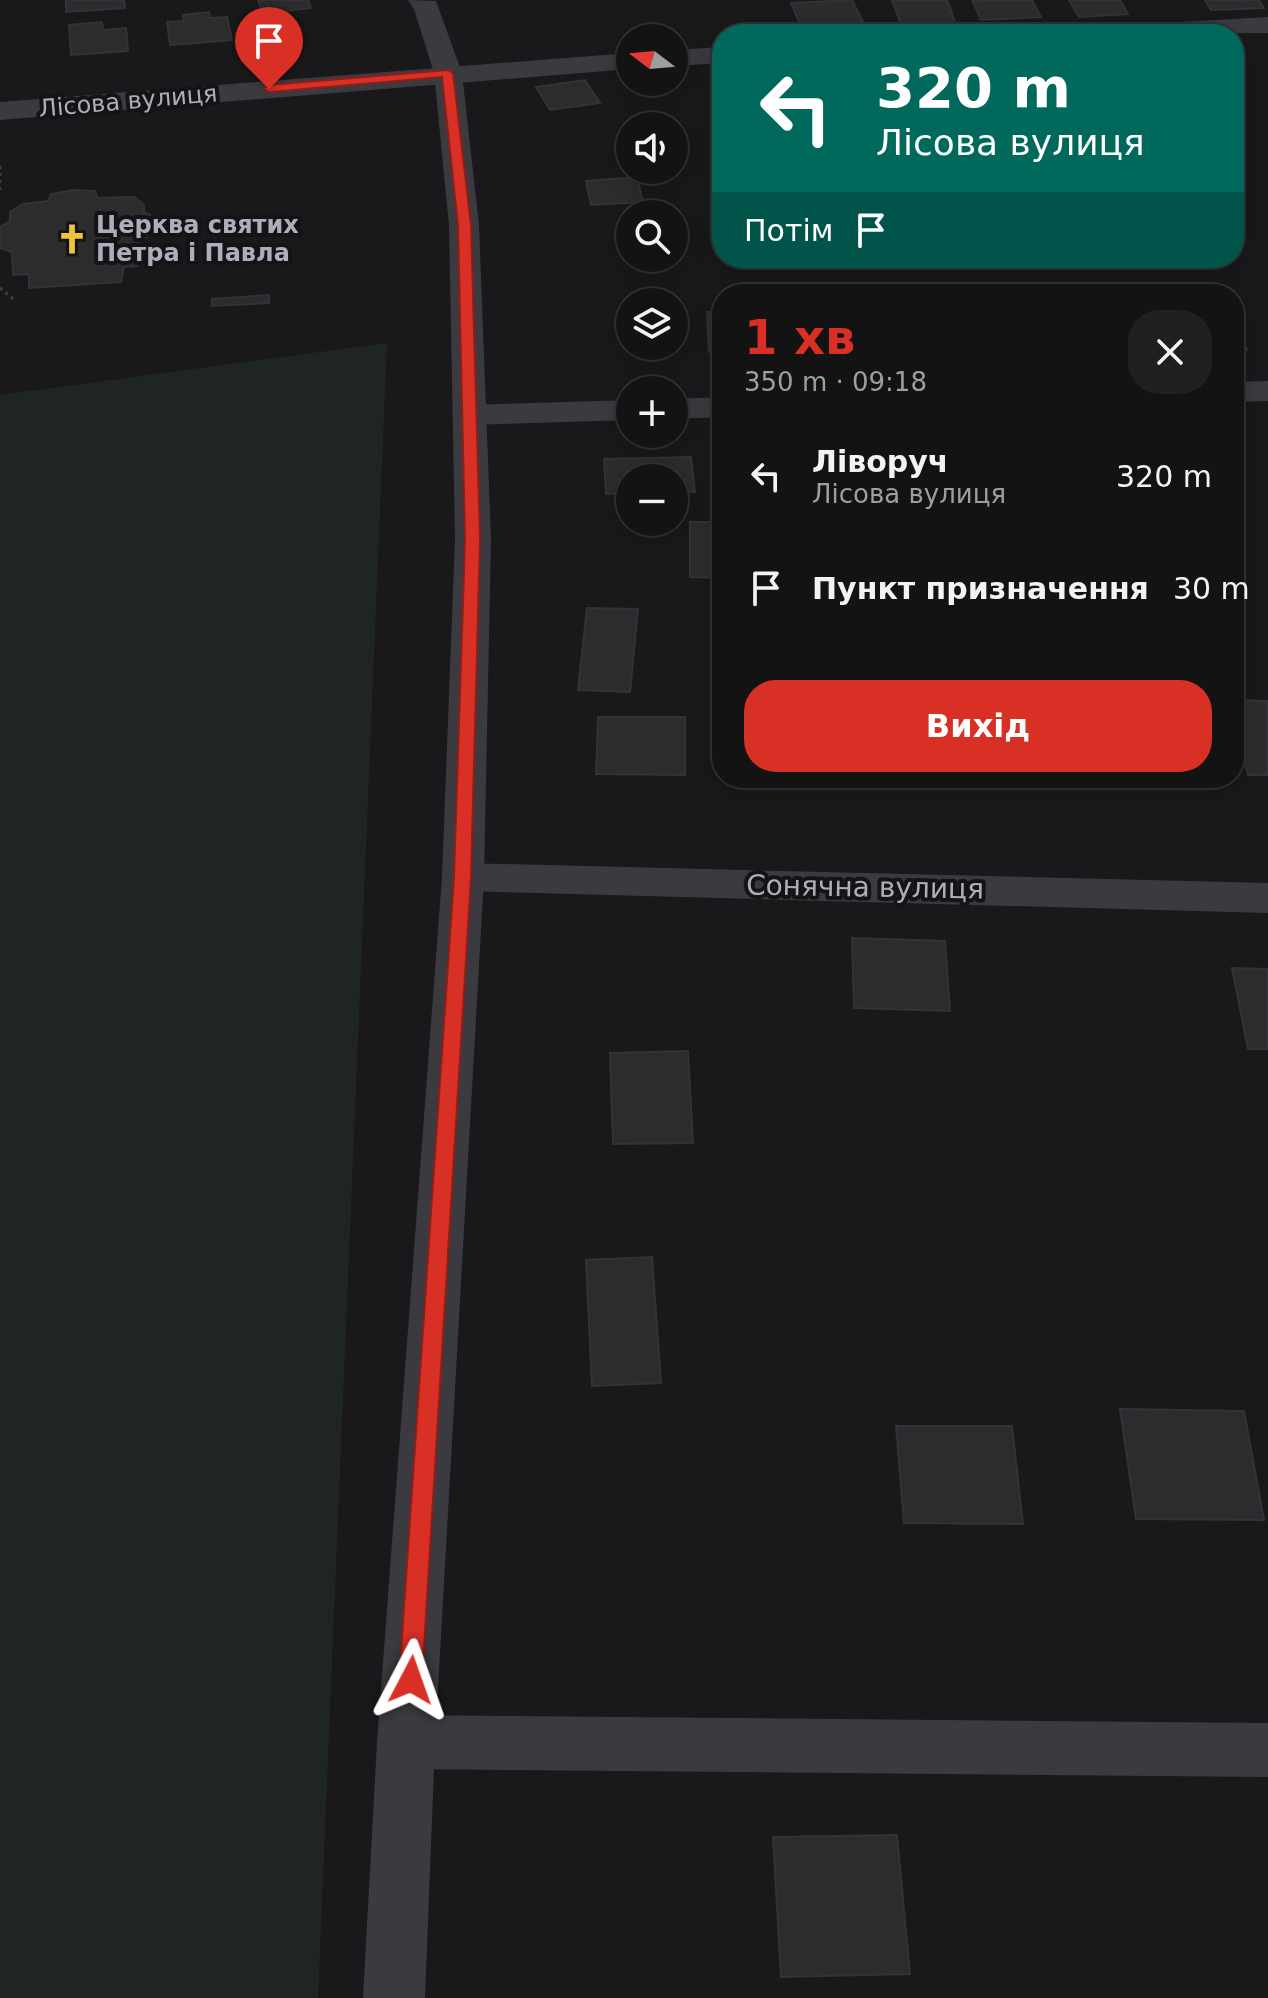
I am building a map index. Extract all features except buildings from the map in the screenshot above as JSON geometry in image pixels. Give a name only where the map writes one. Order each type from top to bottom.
[{"type":"street","points":[[394,1998],[406,1742],[463,877],[473,539],[464,225],[448,73],[429,2]]},
{"type":"street","points":[[1244,26],[1268,25]]},
{"type":"street","points":[[688,57],[712,56]]},
{"type":"street","name":"Лісова вулиця","points":[[0,111],[616,62]]},
{"type":"street","points":[[1244,392],[1268,391]]},
{"type":"street","points":[[688,408],[712,407]]},
{"type":"street","points":[[469,415],[616,410]]},
{"type":"street","name":"Сонячна вулиця","points":[[463,877],[1268,898]]},
{"type":"street","points":[[406,1742],[1268,1750]]},
{"type":"path","points":[[0,166],[0,194]]},
{"type":"path","points":[[0,288],[16,301]]},
{"type":"shaded area","points":[[387,343],[318,1998],[0,1998],[0,395]]},
{"type":"place","name":"Церква святих Петра і Павла","points":[[72,239]]},
{"type":"route","points":[[269,89],[448,73],[464,225],[473,539],[463,877],[411,1680]]}]
